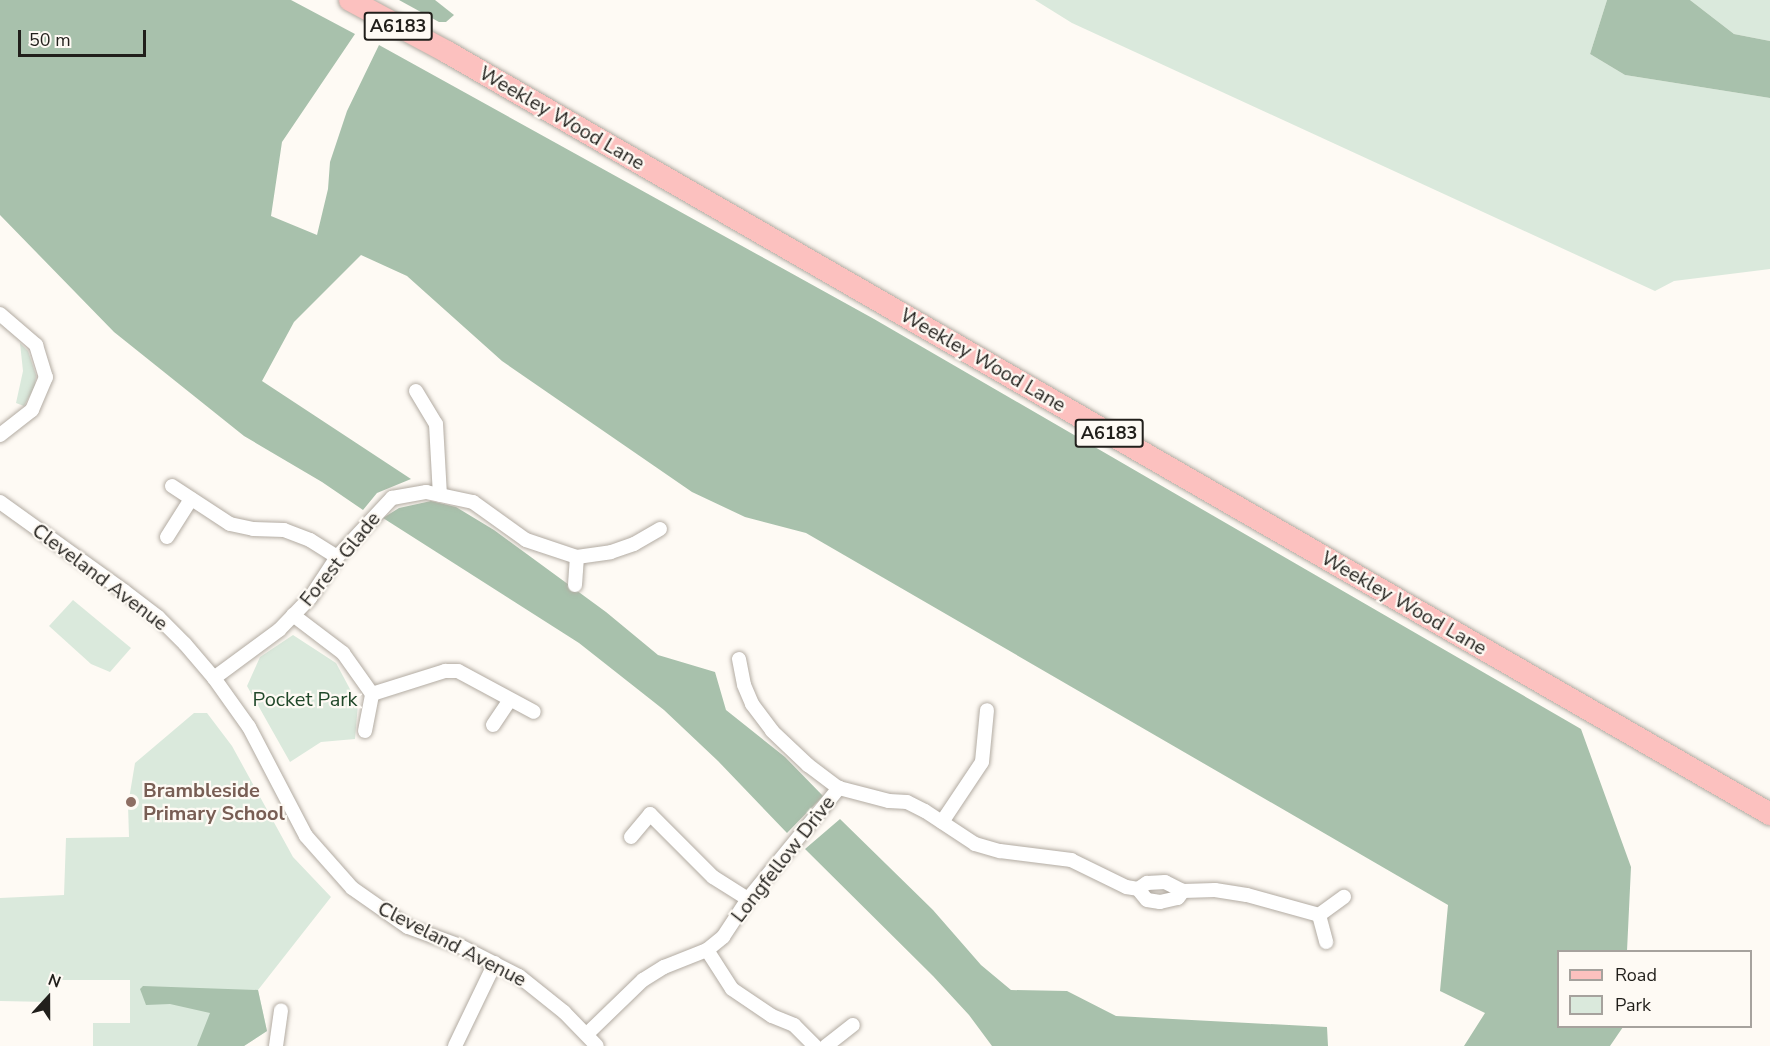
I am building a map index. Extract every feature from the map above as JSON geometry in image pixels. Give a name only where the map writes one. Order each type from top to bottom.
[{"type":"main road","name":"Weekley Wood Lane","points":[[350,0],[447,52],[1770,814]]},
{"type":"street","points":[[0,314],[36,345],[46,377],[32,410],[0,435]]},
{"type":"street","points":[[416,392],[436,424],[440,495]]},
{"type":"street","points":[[172,486],[230,524],[253,529],[290,532],[337,557]]},
{"type":"street","name":"Forest Glade","points":[[214,678],[279,630],[310,598],[337,557],[392,498],[426,492],[473,502],[526,540],[577,557],[611,552],[634,544],[660,529]]},
{"type":"street","points":[[167,537],[191,500]]},
{"type":"street","name":"Cleveland Avenue","points":[[0,502],[158,617],[214,678],[264,751],[306,836],[352,888],[400,922],[495,963],[542,992],[597,1046]]},
{"type":"street","points":[[575,585],[577,557]]},
{"type":"street","points":[[293,615],[343,653],[372,694],[365,731]]},
{"type":"street","points":[[740,659],[744,685],[752,704],[771,731],[808,765],[839,788]]},
{"type":"street","points":[[372,694],[445,671],[458,671],[534,712]]},
{"type":"street","points":[[493,725],[509,700]]},
{"type":"street","points":[[942,822],[982,762],[987,710]]},
{"type":"street","name":"Longfellow Drive","points":[[587,1034],[644,980],[664,967],[706,950],[723,937],[748,899],[839,788],[889,801],[907,802],[987,849],[1071,860],[1110,880],[1138,889],[1147,900],[1160,902],[1178,898],[1183,891]]},
{"type":"street","points":[[631,837],[650,814],[713,878],[748,899]]},
{"type":"street","name":"Longfellow Drive","points":[[1138,889],[1157,882],[1172,883],[1183,891],[1215,890],[1247,894],[1319,915]]},
{"type":"street","points":[[1326,942],[1319,915],[1344,897]]},
{"type":"street","points":[[706,950],[732,989],[772,1016],[794,1025],[815,1046]]},
{"type":"street","points":[[455,1046],[495,963]]},
{"type":"street","points":[[276,1046],[281,1010]]},
{"type":"street","points":[[826,1046],[853,1025]]},
{"type":"green space","points":[[0,0],[291,0],[355,34],[282,142],[271,216],[317,235],[328,189],[330,162],[347,111],[379,45],[874,319],[1581,729],[1631,867],[1627,950],[1557,950],[1557,1028],[1622,1028],[1610,1046],[1464,1046],[1485,1013],[1440,991],[1448,905],[806,533],[745,517],[692,492],[502,361],[407,276],[361,255],[294,322],[262,381],[411,479],[377,493],[363,510],[322,482],[244,436],[114,332],[0,215]]},
{"type":"green space","points":[[399,0],[435,0],[454,15],[446,22],[439,22]]},
{"type":"green space","points":[[1035,0],[1607,0],[1590,54],[1625,75],[1770,98],[1770,269],[1674,281],[1655,291],[1072,23]]},
{"type":"green space","points":[[1607,0],[1690,0],[1734,34],[1770,41],[1770,98],[1625,75],[1590,54]]},
{"type":"green space","points":[[1690,0],[1770,0],[1770,41],[1734,34]]},
{"type":"green space","points":[[20,343],[28,351],[36,375],[35,386],[24,406],[16,403],[23,371]]},
{"type":"green space","points":[[431,501],[456,507],[494,530],[606,612],[658,655],[715,672],[726,710],[785,757],[823,796],[787,833],[718,761],[664,710],[579,643],[383,518],[399,508]]},
{"type":"green space","points":[[73,600],[131,648],[110,672],[91,664],[49,626]]},
{"type":"green space","name":"Pocket Park","points":[[293,635],[336,663],[358,704],[355,739],[321,742],[290,762],[247,686],[260,657]]},
{"type":"green space","points":[[194,713],[207,713],[232,746],[293,857],[331,897],[258,990],[267,1031],[244,1046],[93,1046],[93,1023],[130,1023],[130,980],[49,980],[49,1002],[0,1001],[0,898],[64,895],[66,838],[129,837],[128,805],[135,763]]},
{"type":"green space","points":[[840,819],[933,910],[981,965],[1011,990],[1067,991],[1116,1016],[1327,1027],[1328,1046],[992,1046],[969,1015],[933,976],[805,849]]},
{"type":"green space","points":[[143,986],[258,990],[267,1031],[244,1046],[197,1046],[210,1013],[170,1004],[146,1005],[140,989]]},
{"type":"place","name":"Brambleside Primary School","points":[[131,802]]}]
